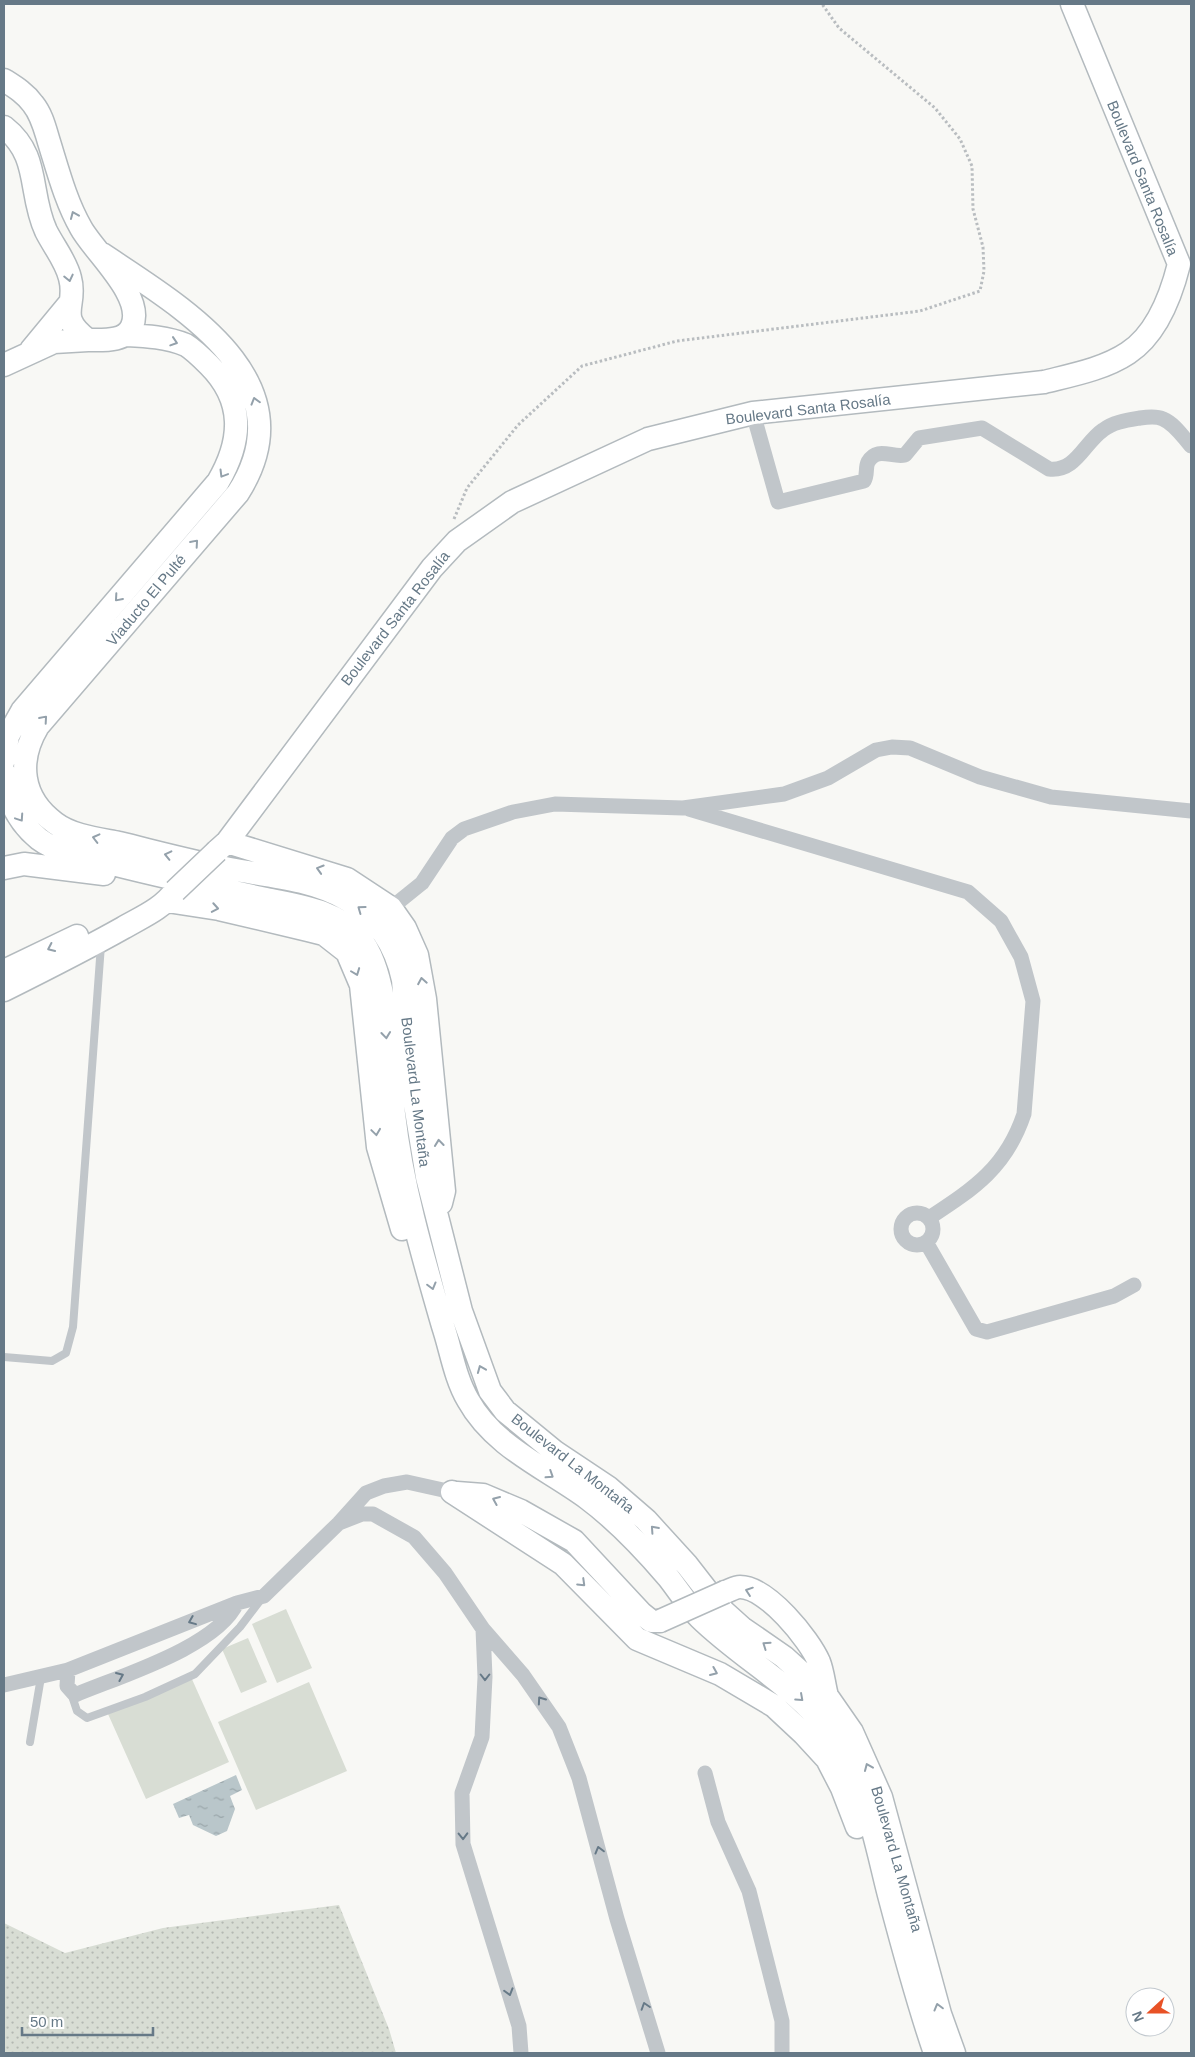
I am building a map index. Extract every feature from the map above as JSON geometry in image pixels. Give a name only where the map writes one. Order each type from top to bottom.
[{"type":"main road","name":"Boulevard Santa Rosalía","points":[[171,896],[224,854],[336,693],[432,568],[457,541],[484,520],[525,495],[648,439],[753,413],[1044,382],[1077,374],[1128,353],[1152,330],[1162,313],[1174,284],[1178,264],[1072,4]]},
{"type":"main road","points":[[4,80],[22,92],[38,111],[76,221],[88,241],[102,254],[132,303],[134,320],[132,327],[126,334]]},
{"type":"main road","points":[[10,131],[25,149],[37,204],[46,230],[69,274],[72,294],[69,304],[70,316],[74,326],[88,340]]},
{"type":"main road","name":"Viaducto El Pulté","points":[[102,254],[155,290],[224,345],[243,372],[254,394],[259,416],[258,438],[253,463],[238,493],[38,726],[27,749],[25,776],[34,800],[55,824],[64,828],[94,838],[224,854]]},
{"type":"main road","points":[[25,357],[69,304]]},
{"type":"main road","name":"Viaducto El Pulté","points":[[4,365],[25,357],[54,342],[115,339],[126,334],[156,337],[187,346],[217,373],[225,382],[234,405],[236,426],[234,449],[228,465],[218,482],[22,711],[8,736],[4,760]]},
{"type":"main road","points":[[4,772],[6,789],[14,810],[37,837],[58,849],[137,870]]},
{"type":"main road","points":[[224,854],[340,875],[391,908],[405,928],[417,954],[425,999],[444,1191],[437,1222]]},
{"type":"main road","name":"Boulevard La Montaña","points":[[224,854],[346,899],[367,914],[386,935],[400,966],[403,980],[412,1086],[427,1177],[437,1222],[461,1310],[478,1362],[490,1391],[505,1411],[555,1452],[609,1488],[646,1520],[687,1565],[722,1610],[742,1628],[784,1657],[826,1696],[852,1732],[881,1798],[940,2014],[954,2053]]},
{"type":"main road","points":[[4,868],[24,864],[118,876],[137,870]]},
{"type":"main road","name":"Boulevard La Montaña","points":[[137,870],[324,913],[341,920],[356,933],[369,951],[377,969],[381,988],[401,1162],[422,1249],[464,1393],[485,1422],[510,1447],[588,1499],[633,1537],[695,1614],[726,1641],[805,1702],[832,1735],[847,1758],[858,1783],[903,1945],[912,1986],[935,2053]]},
{"type":"main road","points":[[4,990],[101,940],[171,896]]},
{"type":"main road","points":[[4,971],[171,896],[324,934],[337,942],[347,952],[361,985],[380,1157],[404,1234],[422,1249]]},
{"type":"main road","points":[[452,1492],[483,1495],[521,1511],[556,1529],[585,1550],[641,1613],[651,1621],[660,1621],[740,1587],[756,1593],[786,1616],[819,1662],[826,1696]]},
{"type":"main road","points":[[452,1492],[563,1564],[637,1639],[720,1674],[747,1688],[774,1706],[804,1734],[826,1759],[842,1788],[860,1834],[882,1917],[903,1945]]},
{"type":"street","points":[[753,413],[778,502],[864,481],[867,476],[867,463],[872,457],[884,452],[894,456],[905,455],[919,438],[930,435],[987,429],[1049,469],[1054,470],[1076,460],[1103,430],[1132,419],[1162,418],[1172,424],[1191,446]]},
{"type":"street","points":[[391,908],[422,883],[452,838],[464,830],[513,812],[554,804],[683,808],[784,794],[828,778],[876,750],[892,747],[910,748],[980,777],[1050,797],[1191,812]]},
{"type":"street","points":[[683,808],[968,892],[1001,921],[1021,957],[1033,1001],[1024,1114],[1019,1130],[989,1175],[976,1187],[929,1218]]},
{"type":"street","points":[[915,1213],[929,1218],[932,1234],[926,1242],[911,1244],[903,1236],[901,1226],[906,1217],[915,1213]]},
{"type":"street","points":[[926,1242],[976,1328],[987,1332],[1114,1296],[1134,1285]]},
{"type":"street","points":[[4,1685],[68,1670],[237,1603],[264,1596],[339,1523],[366,1493],[384,1486],[407,1482],[452,1492]]},
{"type":"street","points":[[339,1523],[362,1514],[373,1514],[414,1537],[445,1573],[483,1628],[523,1675],[559,1727],[579,1778],[617,1919],[658,2053]]},
{"type":"street","points":[[68,1670],[67,1686],[75,1695],[192,1646],[231,1616],[237,1603]]},
{"type":"street","points":[[483,1628],[485,1677],[482,1736],[462,1793],[462,1844],[518,2026],[521,2053]]},
{"type":"street","points":[[705,1773],[718,1822],[748,1891],[782,2021],[782,2053]]},
{"type":"lane","points":[[4,1357],[52,1361],[66,1353],[73,1327],[101,940]]},
{"type":"lane","points":[[75,1695],[73,1700],[76,1711],[87,1718],[145,1697],[195,1674],[240,1627],[264,1596]]},
{"type":"lane","points":[[30,1742],[41,1677]]},
{"type":"path","points":[[452,524],[467,488],[518,425],[582,366],[677,341],[920,312],[980,291],[984,271],[983,247],[973,209],[972,166],[960,139],[934,108],[839,28],[822,4]]},
{"type":"shaded area","points":[[286,1609],[312,1668],[277,1683],[252,1624]]},
{"type":"shaded area","points":[[248,1638],[267,1682],[241,1693],[222,1649]]},
{"type":"shaded area","points":[[191,1677],[229,1762],[146,1799],[108,1714]]},
{"type":"shaded area","points":[[309,1682],[347,1771],[256,1810],[218,1722]]},
{"type":"shaded area","points":[[339,1905],[389,2029],[396,2053],[4,2053],[4,1923],[65,1953],[163,1928]]},
{"type":"water","points":[[236,1775],[242,1790],[230,1796],[235,1809],[227,1831],[216,1836],[193,1825],[189,1815],[179,1818],[173,1804]]}]
